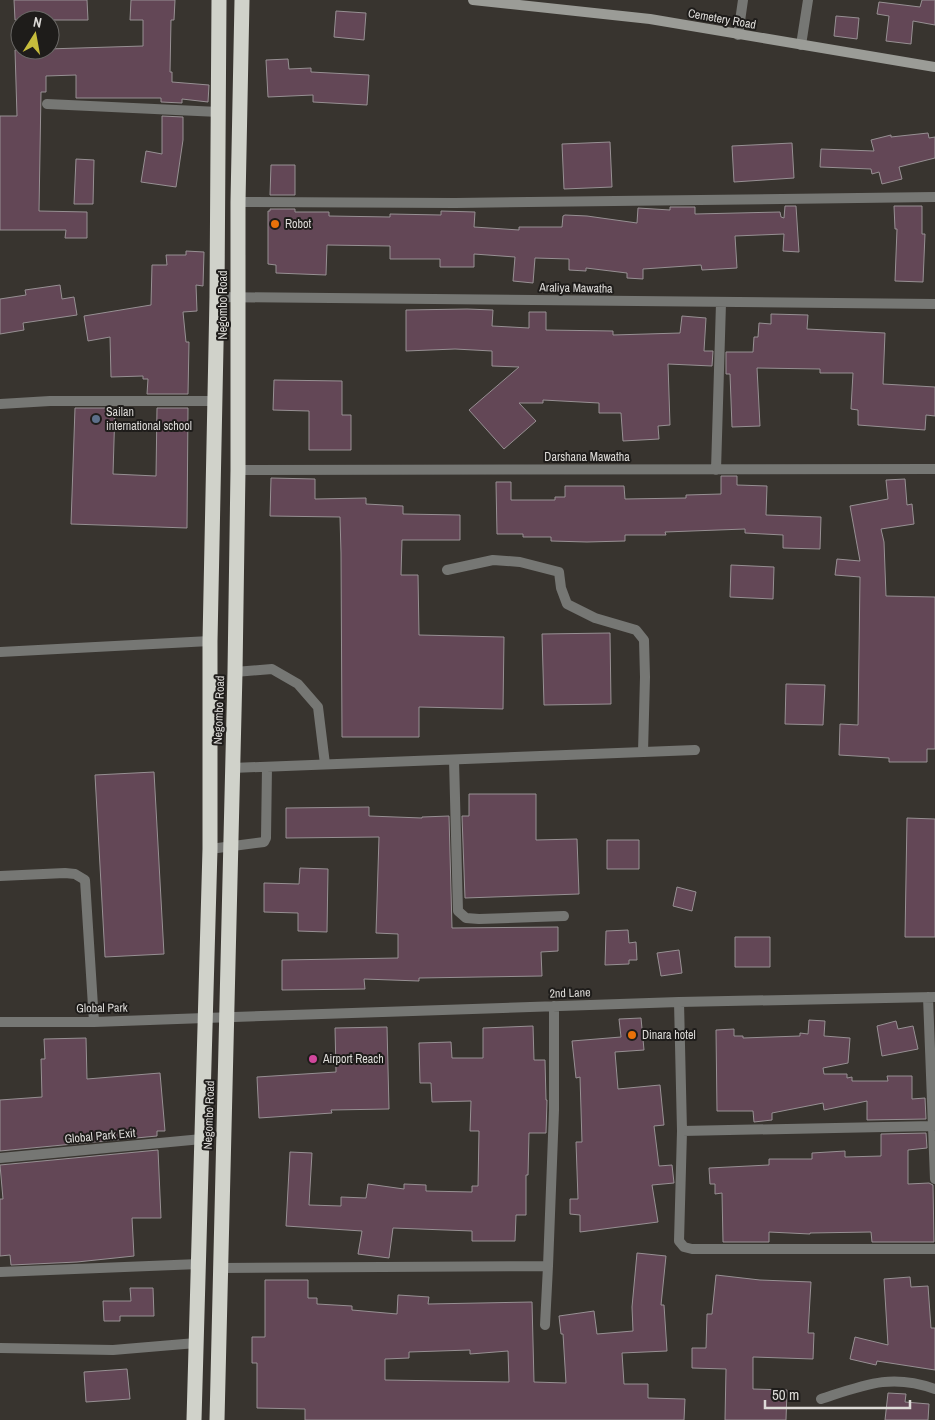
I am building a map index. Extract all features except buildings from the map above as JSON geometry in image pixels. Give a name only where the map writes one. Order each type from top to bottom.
[{"type":"highway","name":"Negombo Road","points":[[194,1420],[210,849],[210,641],[217,298],[220,0]]},
{"type":"highway","name":"Negombo Road","points":[[216,1420],[235,672],[238,470],[238,202],[242,0]]},
{"type":"street","name":"Cemetery Road","points":[[473,0],[650,19],[935,68]]},
{"type":"street","points":[[738,35],[743,0]]},
{"type":"street","points":[[801,45],[808,0]]},
{"type":"street","points":[[47,104],[219,112]]},
{"type":"street","points":[[238,202],[455,203],[935,197]]},
{"type":"street","name":"Araliya Mawatha","points":[[217,298],[935,304]]},
{"type":"street","points":[[716,470],[721,303]]},
{"type":"street","points":[[0,404],[50,401],[214,401]]},
{"type":"street","name":"Darshana Mawatha","points":[[238,470],[935,468]]},
{"type":"street","points":[[448,570],[493,560],[520,562],[559,572],[561,588],[567,604],[595,618],[636,630],[644,640],[646,677],[643,752]]},
{"type":"street","points":[[0,652],[210,641]]},
{"type":"street","points":[[235,672],[272,669],[298,684],[318,707],[325,764]]},
{"type":"street","points":[[232,768],[695,750]]},
{"type":"street","points":[[454,760],[458,911],[466,918],[479,919],[564,916]]},
{"type":"street","points":[[210,849],[264,842],[266,838],[266,767]]},
{"type":"street","points":[[0,876],[65,873],[75,874],[86,880],[94,1022]]},
{"type":"street","points":[[931,997],[935,1179]]},
{"type":"street","name":"2nd Lane","points":[[205,1018],[679,1002],[931,997]]},
{"type":"street","points":[[679,1002],[682,1131],[679,1241],[684,1247],[935,1248]]},
{"type":"street","points":[[545,1325],[554,1110],[554,1006]]},
{"type":"street","name":"Global Park","points":[[0,1022],[94,1022],[205,1018]]},
{"type":"street","points":[[682,1131],[933,1126]]},
{"type":"street","name":"Global Park Exit","points":[[0,1158],[202,1139]]},
{"type":"street","points":[[0,1272],[199,1264]]},
{"type":"street","points":[[220,1268],[548,1266]]},
{"type":"street","points":[[0,1348],[112,1350],[196,1343]]},
{"type":"street","points":[[821,1399],[877,1382],[917,1383],[935,1389]]},
{"type":"place","name":"Robot","points":[[275,224]]},
{"type":"place","name":"Sailan international school","points":[[96,419]]},
{"type":"place","name":"Dinara hotel","points":[[632,1035]]},
{"type":"place","name":"Airport Reach","points":[[313,1059]]}]
